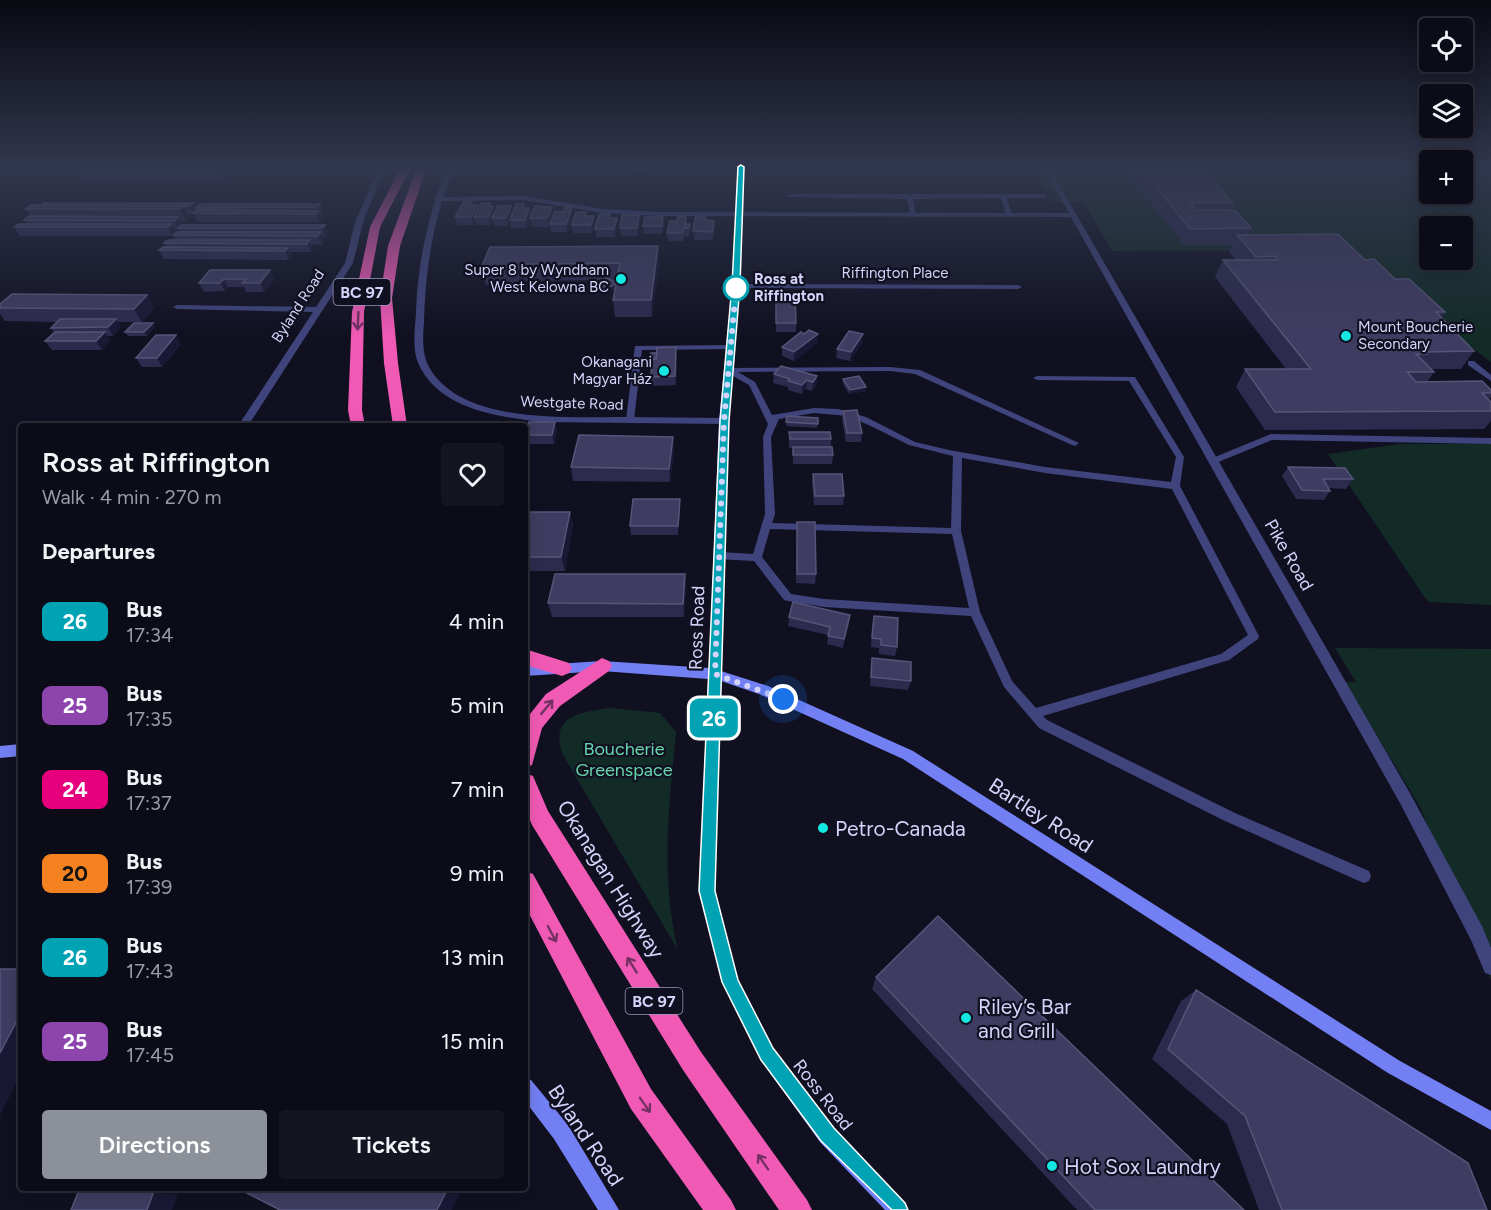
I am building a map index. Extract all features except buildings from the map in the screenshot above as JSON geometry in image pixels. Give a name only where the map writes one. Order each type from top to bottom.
[{"type":"highway","name":"BC 97","points":[[357,423],[355,410],[358,312],[377,223]]},
{"type":"highway","name":"BC 97","points":[[400,423],[391,363],[386,298],[394,246],[402,223]]},
{"type":"highway","points":[[528,658],[562,668]]},
{"type":"highway","points":[[528,744],[532,725],[553,700],[602,666]]},
{"type":"highway","name":"Okanagan Highway","points":[[528,790],[540,818],[692,1061],[797,1210]]},
{"type":"highway","name":"BC 97","points":[[528,888],[641,1099],[721,1210]]},
{"type":"street","name":"Byland Road","points":[[245,423],[349,263],[359,223]]},
{"type":"street","name":"Westgate Road","points":[[431,223],[425,252],[420,294],[420,350],[423,364],[433,379],[449,393],[465,402],[513,416],[546,420],[724,421]]},
{"type":"street","name":"Ross Road","points":[[738,223],[736,285],[724,421],[707,891],[730,982],[774,1063],[827,1135],[898,1210]]},
{"type":"street","name":"Pike Road","points":[[1078,223],[1406,800],[1477,934],[1491,967]]},
{"type":"street","name":"Riffington Place","points":[[736,285],[1018,286]]},
{"type":"street","points":[[177,307],[318,310]]},
{"type":"street","name":"Bartley Road","points":[[528,671],[602,666],[715,674],[763,690],[908,755],[1394,1067],[1491,1121]]},
{"type":"street","points":[[0,752],[18,750]]},
{"type":"street","name":"Byland Road","points":[[528,1090],[561,1132],[609,1210]]},
{"type":"lane","points":[[630,420],[638,348],[731,347]]},
{"type":"lane","points":[[1471,363],[1491,379]]},
{"type":"lane","points":[[729,370],[890,369],[917,372],[1076,443]]},
{"type":"lane","points":[[729,370],[752,384],[772,424]]},
{"type":"lane","points":[[1034,714],[1225,657],[1254,636],[1175,486],[1180,458],[1132,379],[1037,378]]},
{"type":"lane","points":[[757,558],[770,514],[767,437],[775,417],[806,410],[841,411],[863,418],[914,445],[1042,469],[1175,486]]},
{"type":"lane","points":[[1213,461],[1271,437],[1491,441]]},
{"type":"lane","points":[[958,453],[956,531],[975,612],[1008,684],[1043,724],[1230,817],[1364,876]]},
{"type":"lane","points":[[767,526],[956,531]]},
{"type":"lane","points":[[720,556],[757,558],[788,597],[824,603],[975,612]]},
{"type":"green space","points":[[1096,223],[1419,223],[1419,270],[1473,270],[1473,223],[1491,223],[1491,362],[1342,250],[1112,251]]},
{"type":"green space","points":[[1400,444],[1491,444],[1491,605],[1428,602],[1328,454]]},
{"type":"green space","points":[[1335,648],[1491,649],[1491,980],[1420,807],[1345,682],[1356,682]]},
{"type":"green space","name":"Boucherie Greenspace","points":[[611,708],[660,713],[676,732],[669,814],[668,868],[672,922],[678,950],[563,755],[560,731],[570,718],[589,711]]},
{"type":"bus line","name":"26","points":[[738,223],[736,285],[724,421],[707,891],[730,982],[767,1054],[827,1135],[898,1210]]},
{"type":"place","name":"Super 8 by Wyndham West Kelowna BC","points":[[621,279]]},
{"type":"place","name":"Ross at Riffington","points":[[736,288]]},
{"type":"place","name":"Mount Boucherie Secondary","points":[[1346,336]]},
{"type":"place","name":"Okanagani Magyar Ház","points":[[664,371]]},
{"type":"place","name":"Petro-Canada","points":[[823,828]]},
{"type":"place","name":"Riley’s Bar and Grill","points":[[966,1018]]},
{"type":"place","name":"Hot Sox Laundry","points":[[1052,1166]]},
{"type":"route","points":[[736,288],[724,421],[715,674],[783,699]]}]
